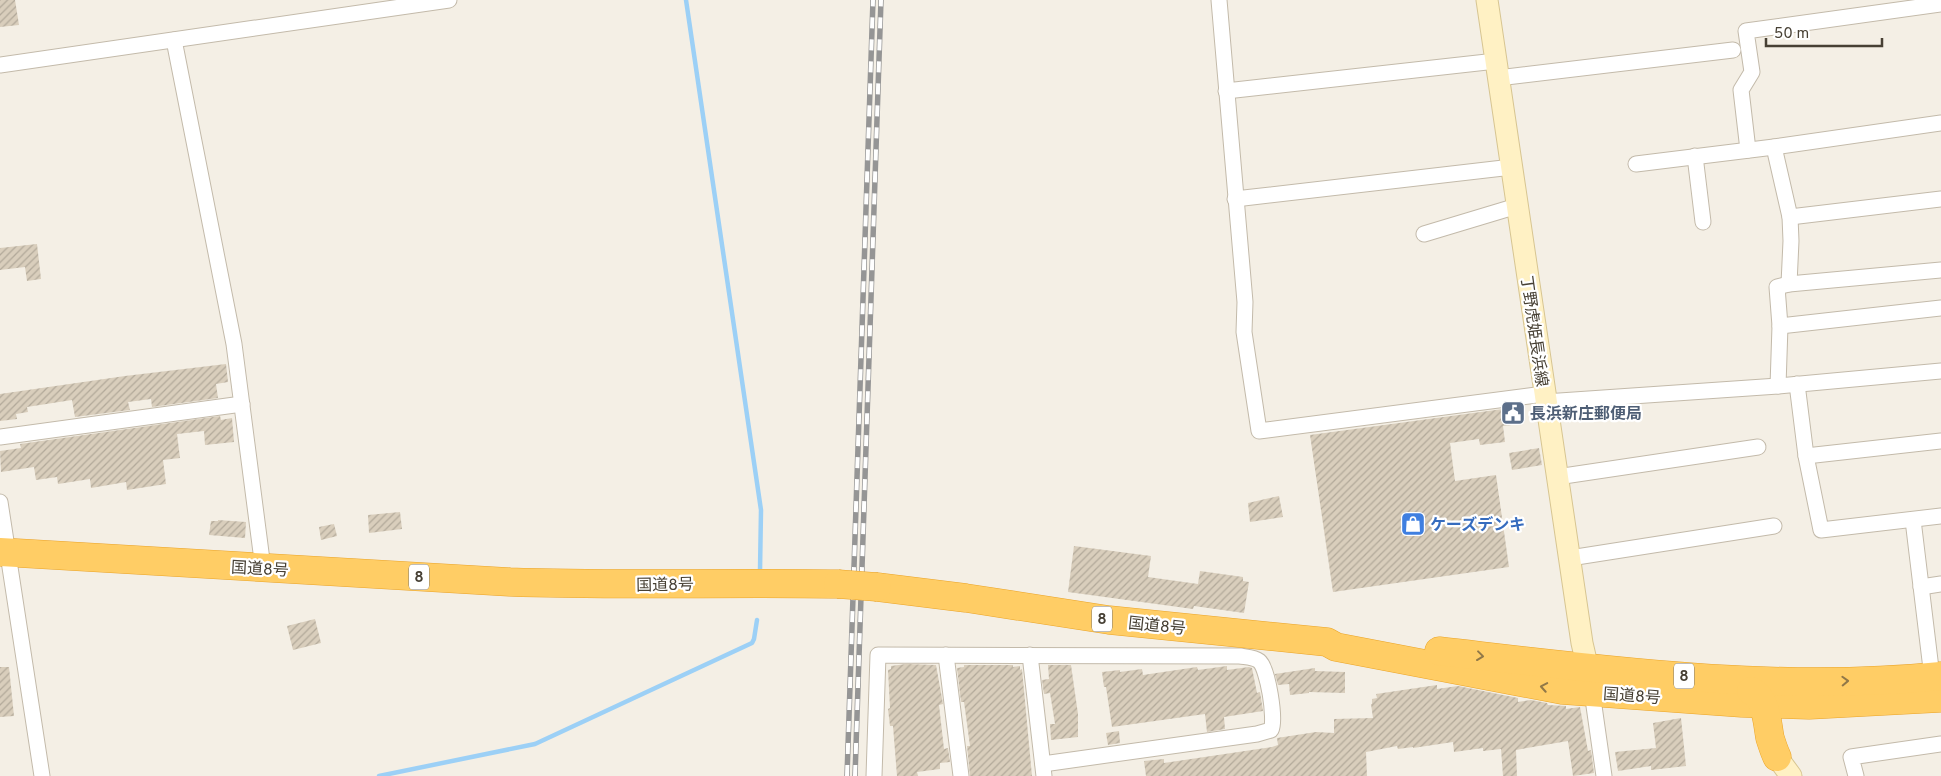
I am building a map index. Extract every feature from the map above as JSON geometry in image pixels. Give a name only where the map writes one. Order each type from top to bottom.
[{"type":"highway","name":"国道8号","points":[[4,552],[587,585],[752,582],[877,587],[958,597],[1109,620],[1327,642],[1337,639],[1754,707],[1810,693],[1938,684]]},
{"type":"highway","name":"国道8号","points":[[1591,680],[1639,672],[1810,693]]},
{"type":"highway","points":[[1639,672],[1655,680],[1700,683],[1750,690],[1757,694],[1754,707],[1765,709],[1771,740],[1784,766]]},
{"type":"highway","points":[[1784,766],[1776,741],[1781,726],[1788,715],[1810,693]]},
{"type":"main road","name":"丁野虎姫長浜線","points":[[1487,0],[1582,643],[1591,680]]},
{"type":"street","points":[[0,66],[448,0]]},
{"type":"street","points":[[1219,0],[1245,302],[1244,332],[1259,431],[1545,398],[1778,386],[1941,371]]},
{"type":"street","points":[[1748,150],[1741,90],[1752,72],[1746,31],[1941,4]]},
{"type":"street","points":[[174,40],[234,344],[263,568]]},
{"type":"street","points":[[1226,90],[1734,50]]},
{"type":"street","points":[[1636,164],[1774,147],[1941,123]]},
{"type":"street","points":[[1774,147],[1790,217],[1790,284]]},
{"type":"street","points":[[1695,156],[1703,222]]},
{"type":"street","points":[[1235,199],[1512,167]]},
{"type":"street","points":[[1790,217],[1941,199]]},
{"type":"street","points":[[1424,234],[1517,206]]},
{"type":"street","points":[[1778,386],[1780,326],[1778,288],[1790,284],[1941,270]]},
{"type":"street","points":[[1780,326],[1941,308]]},
{"type":"street","points":[[1797,384],[1806,456],[1821,530],[1941,516]]},
{"type":"street","points":[[0,437],[242,404]]},
{"type":"street","points":[[1806,456],[1941,441]]},
{"type":"street","points":[[1557,477],[1758,447]]},
{"type":"street","points":[[0,502],[4,552],[42,776]]},
{"type":"street","points":[[1913,520],[1921,587],[1938,684]]},
{"type":"street","points":[[1570,558],[1774,526]]},
{"type":"street","points":[[1921,587],[1941,584]]},
{"type":"street","points":[[874,776],[878,655],[1030,655],[1240,656],[1256,659],[1263,665],[1267,675],[1273,722],[1271,730],[1257,734],[1044,770],[1030,655]]},
{"type":"street","points":[[946,655],[961,776]]},
{"type":"street","points":[[1591,680],[1604,776]]},
{"type":"street","points":[[1856,776],[1850,757],[1941,744]]},
{"type":"building","points":[[0,0],[15,0],[19,25],[0,27]]},
{"type":"building","points":[[37,244],[41,279],[27,281],[25,267],[0,270],[0,248]]},
{"type":"building","points":[[226,364],[228,382],[216,384],[218,398],[152,407],[151,399],[128,402],[130,410],[75,417],[72,400],[27,407],[28,412],[16,414],[17,419],[0,421],[0,394]]},
{"type":"building","name":"ケーズデンキ","points":[[1518,407],[1520,424],[1503,426],[1505,442],[1480,445],[1479,439],[1450,443],[1455,481],[1496,475],[1509,567],[1333,592],[1310,435]]},
{"type":"building","points":[[220,416],[221,420],[232,418],[234,442],[205,445],[204,431],[177,434],[180,458],[163,460],[166,484],[127,490],[126,482],[91,488],[90,479],[58,484],[57,477],[36,480],[34,467],[1,472],[0,451],[21,448],[20,444]]},
{"type":"building","points":[[1539,448],[1542,465],[1512,470],[1509,453]]},
{"type":"building","points":[[1279,496],[1283,517],[1250,522],[1248,503]]},
{"type":"building","points":[[400,512],[402,529],[369,533],[368,515]]},
{"type":"building","points":[[211,521],[246,522],[245,538],[209,535]]},
{"type":"building","points":[[334,524],[337,536],[321,540],[319,527]]},
{"type":"building","points":[[1074,546],[1151,556],[1148,577],[1198,584],[1200,571],[1243,577],[1243,581],[1249,582],[1244,613],[1194,606],[1193,609],[1068,592]]},
{"type":"building","points":[[315,619],[321,643],[293,650],[287,626]]},
{"type":"building","points":[[906,664],[936,665],[943,704],[939,705],[944,749],[948,748],[950,762],[940,763],[940,769],[917,772],[918,776],[897,776],[893,726],[890,726],[888,709],[890,708],[888,670],[891,669],[891,666]]},
{"type":"building","points":[[964,665],[1013,665],[1013,667],[1020,666],[1020,670],[1022,669],[1032,776],[970,776],[967,746],[970,746],[964,702],[961,702],[957,668],[964,667]]},
{"type":"building","points":[[1048,665],[1071,665],[1078,714],[1078,737],[1051,740],[1050,724],[1055,724],[1050,693],[1044,694],[1042,680],[1049,679]]},
{"type":"building","points":[[1227,666],[1227,670],[1252,668],[1257,693],[1260,692],[1263,711],[1224,717],[1225,729],[1207,732],[1205,714],[1112,727],[1102,672],[1142,669],[1143,675],[1197,667],[1198,670]]},
{"type":"building","points":[[0,667],[9,667],[14,716],[0,717]]},
{"type":"building","points":[[1315,668],[1315,671],[1345,672],[1345,693],[1309,692],[1290,695],[1289,684],[1278,685],[1275,674]]},
{"type":"building","points":[[1437,685],[1437,689],[1458,686],[1518,698],[1518,702],[1531,700],[1547,703],[1548,705],[1566,706],[1566,709],[1580,707],[1588,751],[1591,750],[1594,773],[1573,776],[1568,741],[1516,750],[1517,776],[1503,776],[1501,749],[1483,751],[1483,748],[1454,752],[1453,742],[1413,748],[1398,749],[1397,746],[1366,752],[1367,776],[1146,776],[1144,761],[1164,759],[1164,763],[1272,747],[1278,745],[1277,738],[1316,732],[1334,733],[1334,719],[1373,718],[1371,704],[1372,699],[1377,698],[1376,694]]},
{"type":"building","points":[[1681,718],[1686,766],[1651,770],[1651,766],[1618,771],[1615,752],[1656,748],[1653,723]]},
{"type":"building","points":[[1119,731],[1120,743],[1108,745],[1106,733]]},
{"type":"waterway","points":[[686,0],[761,510],[760,571]]},
{"type":"waterway","points":[[379,776],[535,744],[752,643],[757,620]]},
{"type":"railway","points":[[847,776],[873,0]]},
{"type":"railway","points":[[855,776],[881,0]]},
{"type":"place","name":"長浜新庄郵便局","points":[[1513,413]]},
{"type":"place","name":"ケーズデンキ","points":[[1413,524]]}]
